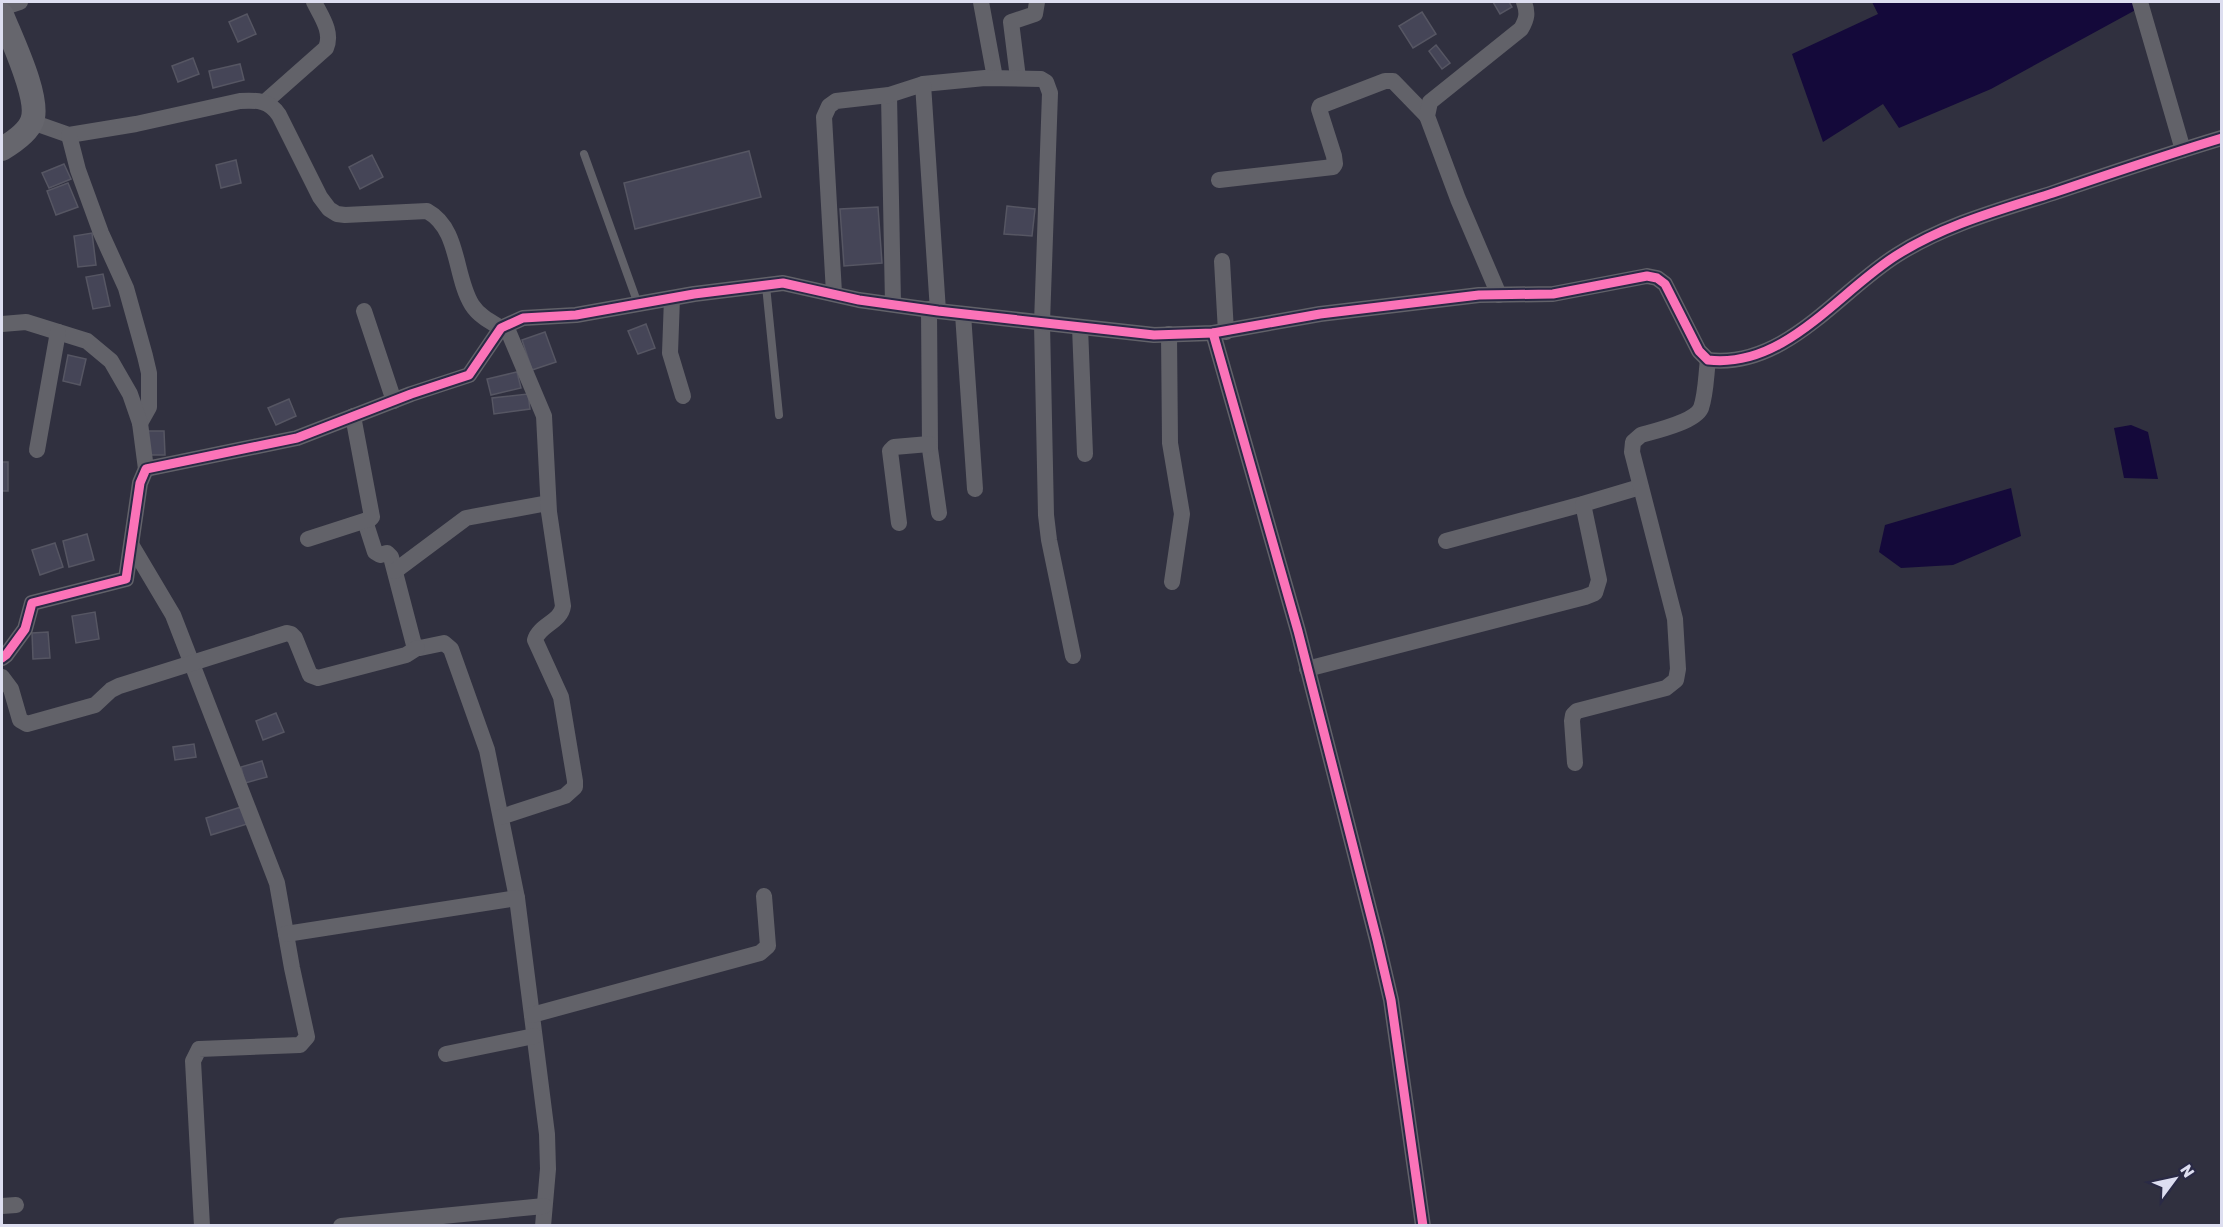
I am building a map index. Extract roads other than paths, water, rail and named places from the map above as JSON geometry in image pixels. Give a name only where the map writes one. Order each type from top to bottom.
[{"type":"street","points":[[2,8],[20,2]]},
{"type":"street","points":[[265,102],[326,48],[329,42],[328,33],[314,2]]},
{"type":"street","points":[[981,2],[995,78]]},
{"type":"street","points":[[1018,78],[1011,22],[1035,14],[1038,2]]},
{"type":"street","points":[[1427,116],[1430,102],[1521,29],[1527,12],[1524,2]]},
{"type":"street","points":[[2140,2],[2183,150]]},
{"type":"street","points":[[2,15],[35,106],[32,122],[2,149]]},
{"type":"street","points":[[834,293],[824,117],[829,106],[836,101],[889,94],[923,84],[995,78],[1041,79],[1046,82],[1050,93],[1042,323],[1046,515],[1073,656]]},
{"type":"street","points":[[1219,180],[1333,167],[1334,156],[1320,106],[1385,81],[1393,81],[1427,116],[1458,199],[1499,295]]},
{"type":"street","points":[[923,84],[933,310],[929,444],[939,513]]},
{"type":"street","points":[[889,94],[893,304]]},
{"type":"street","points":[[32,122],[69,135],[135,124],[240,101],[265,102],[279,115],[320,197],[329,209],[337,214],[345,215],[427,211],[436,216],[450,239],[471,304],[484,318],[504,327],[544,416],[548,503],[563,611],[538,633],[535,640],[561,697],[575,787],[565,796],[501,817]]},
{"type":"street","points":[[69,135],[78,170],[126,288],[145,356],[149,374],[149,406],[140,423]]},
{"type":"street","points":[[146,469],[297,438],[469,375],[504,327],[523,318],[576,315],[672,298],[783,283],[859,300],[1154,335],[1220,332],[1320,314],[1479,295],[1553,294],[1647,276],[1657,278],[1665,284],[1699,351],[1707,360],[1723,362],[1756,355],[1777,346],[1897,255],[1932,237],[1984,215],[2222,138]]},
{"type":"street","points":[[1222,261],[1220,332],[1391,1000],[1423,1226]]},
{"type":"street","points":[[672,298],[670,353],[682,396]]},
{"type":"street","points":[[364,311],[394,401]]},
{"type":"street","points":[[963,314],[975,489]]},
{"type":"street","points":[[2,324],[26,322],[87,341],[111,361],[130,394],[140,423],[146,469],[140,483],[126,579],[32,603],[25,629],[2,658]]},
{"type":"street","points":[[1080,327],[1085,454]]},
{"type":"street","points":[[37,450],[58,332]]},
{"type":"street","points":[[1169,334],[1170,443],[1182,514],[1172,582]]},
{"type":"street","points":[[1575,763],[1572,721],[1577,711],[1666,688],[1676,680],[1678,669],[1675,619],[1632,452],[1633,442],[1641,435],[1697,414],[1702,404],[1707,360]]},
{"type":"street","points":[[308,539],[365,521],[373,514],[353,416]]},
{"type":"street","points":[[899,522],[890,451],[894,447],[929,444]]},
{"type":"street","points":[[1446,541],[1640,487]]},
{"type":"street","points":[[394,571],[466,518],[548,503]]},
{"type":"street","points":[[1308,669],[1595,593],[1599,580],[1583,504]]},
{"type":"street","points":[[365,521],[375,552],[390,555],[414,645],[417,648]]},
{"type":"street","points":[[132,546],[173,615],[277,883],[307,1037],[300,1045],[198,1049],[193,1061],[202,1226]]},
{"type":"street","points":[[2,677],[11,689],[20,720],[27,724],[95,705],[111,690],[119,686],[287,633],[295,639],[310,675],[318,678],[406,656],[417,648],[444,643],[451,649],[482,732],[518,898],[547,1134],[548,1168],[543,1226]]},
{"type":"street","points":[[532,1016],[760,953],[768,946],[764,896]]},
{"type":"street","points":[[286,934],[518,898]]},
{"type":"street","points":[[446,1054],[534,1036]]},
{"type":"street","points":[[341,1226],[544,1206]]},
{"type":"lane","points":[[584,154],[638,304]]},
{"type":"lane","points":[[766,286],[779,415]]}]
